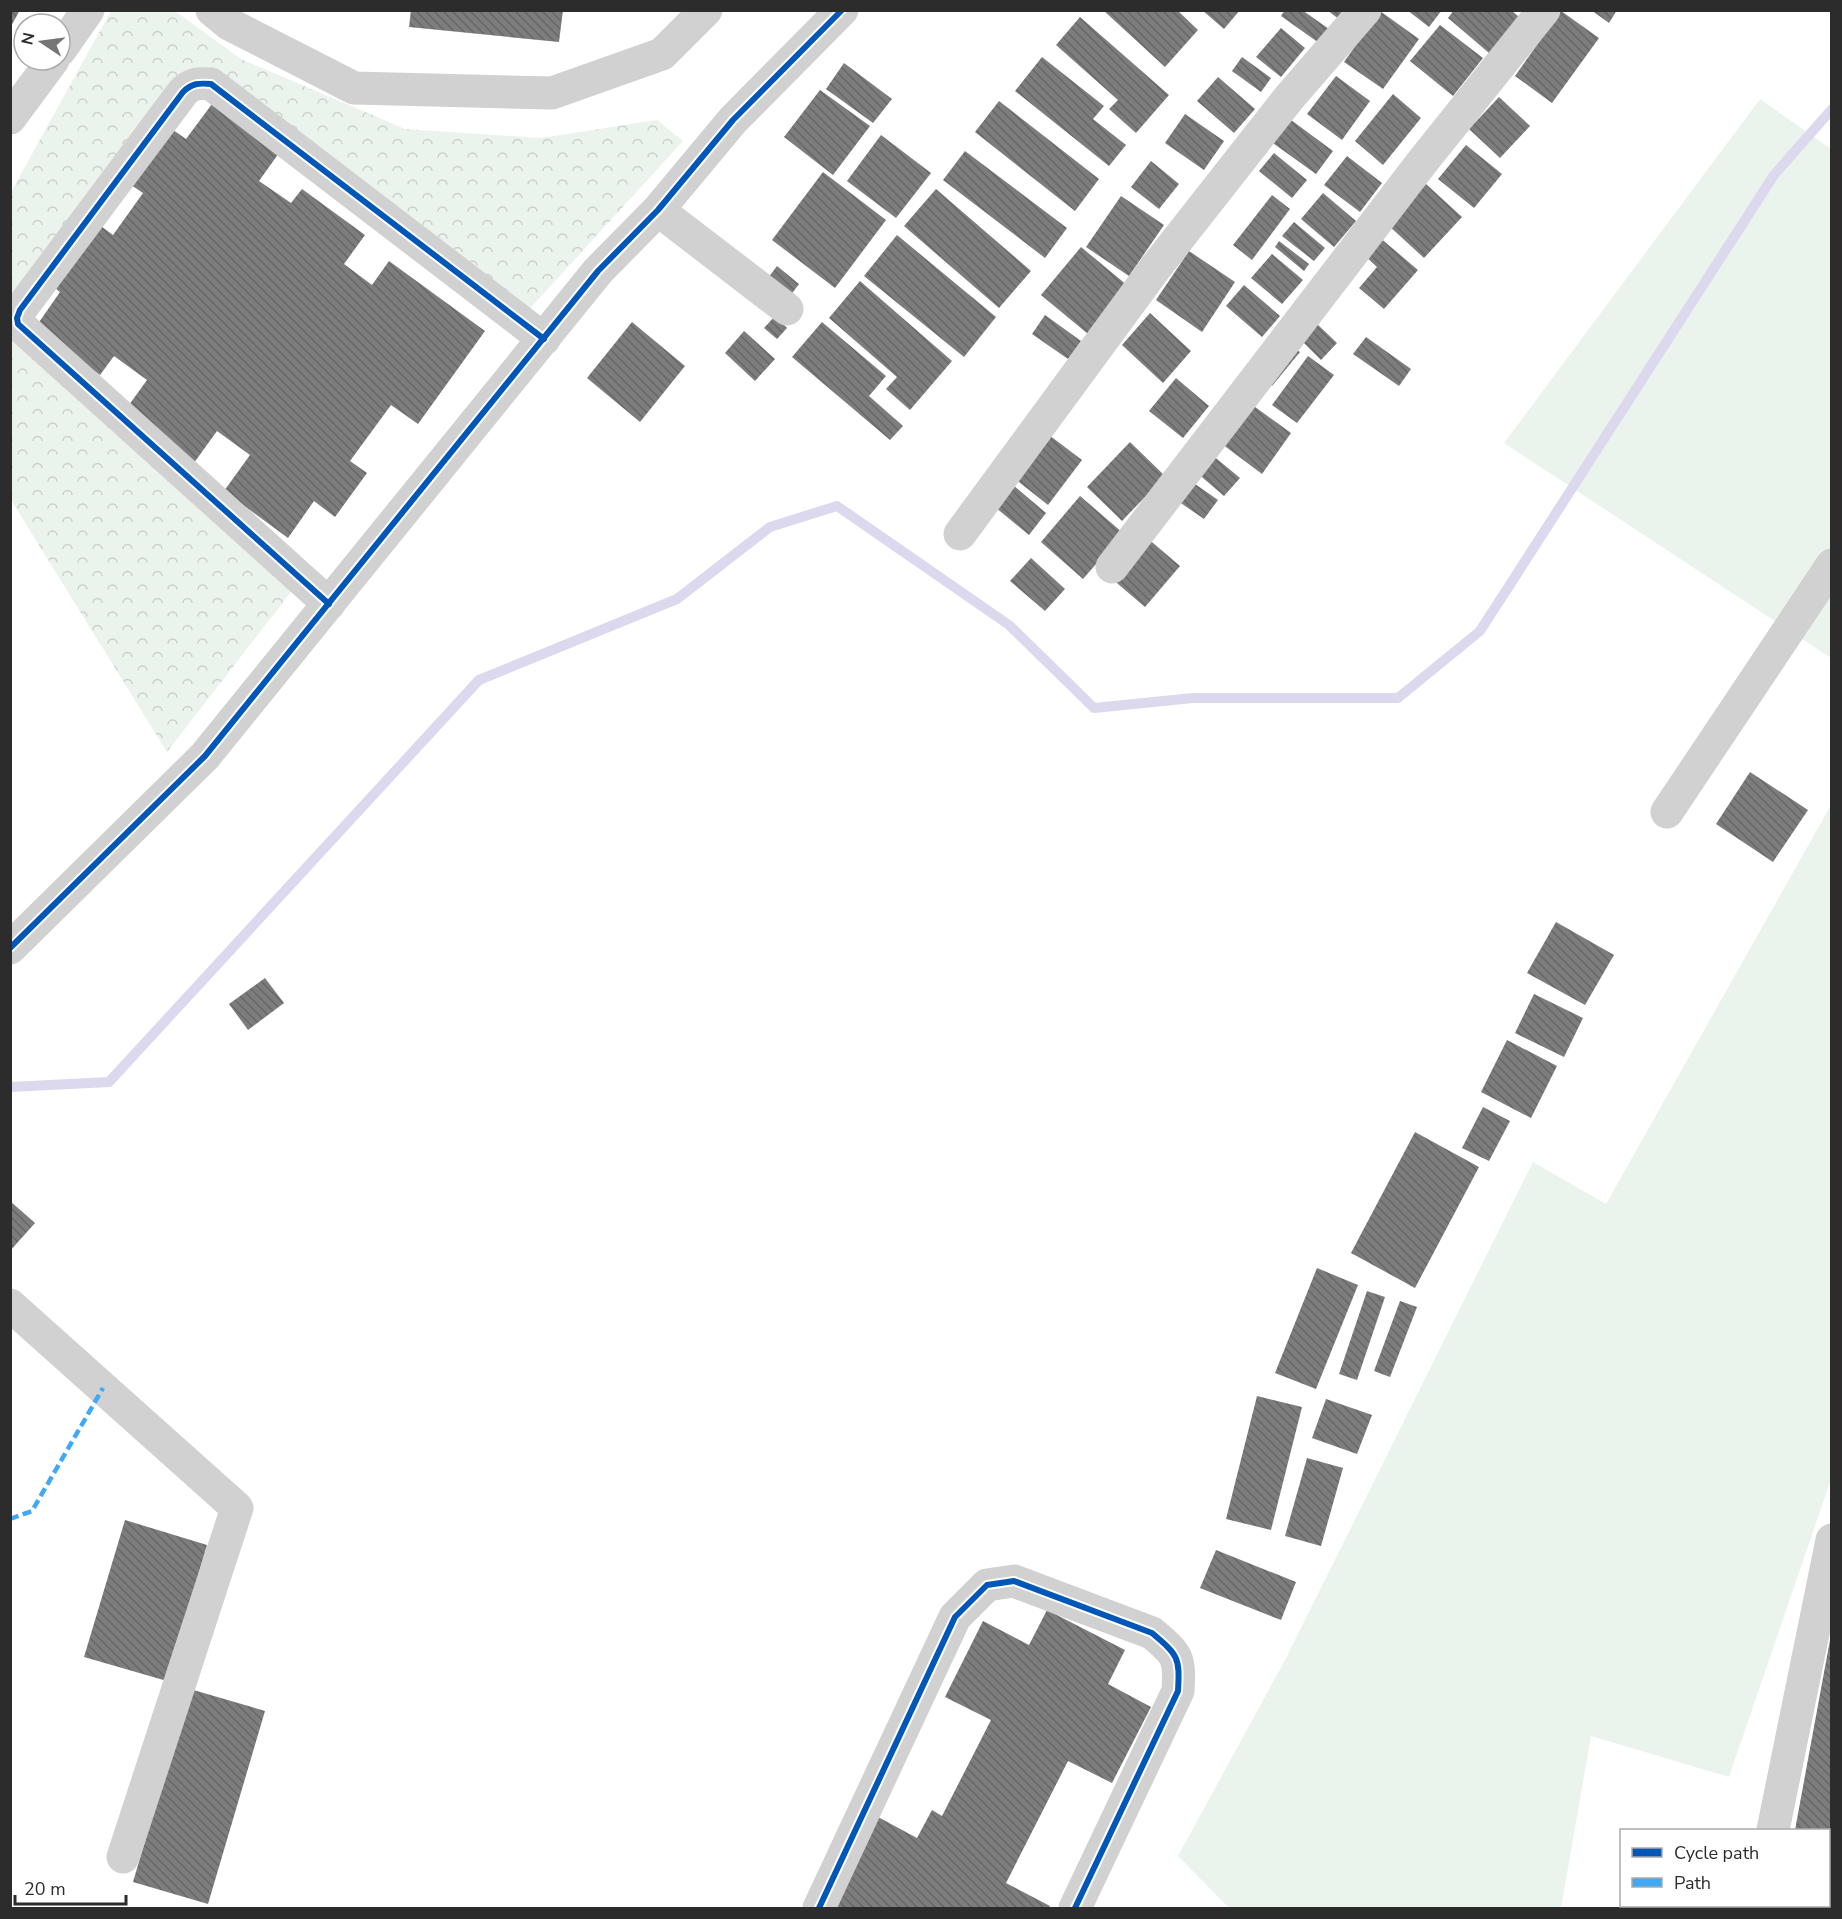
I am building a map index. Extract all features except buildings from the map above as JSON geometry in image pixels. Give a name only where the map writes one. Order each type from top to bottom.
[{"type":"street","points":[[72,33],[88,10]]},
{"type":"street","points":[[212,10],[229,24],[354,88],[552,93],[662,54],[706,10]]},
{"type":"street","points":[[10,948],[205,756],[598,272],[658,210],[733,120],[842,10]]},
{"type":"street","points":[[960,534],[1156,267],[1288,99],[1365,10]]},
{"type":"street","points":[[1112,567],[1423,162],[1544,10]]},
{"type":"street","points":[[10,118],[44,72]]},
{"type":"street","points":[[329,604],[18,324],[17,318],[20,310],[183,92],[190,85],[211,84],[544,339]]},
{"type":"street","points":[[658,210],[787,309]]},
{"type":"street","points":[[1667,812],[1832,565]]},
{"type":"street","points":[[10,1305],[237,1508],[123,1857]]},
{"type":"street","points":[[1773,1829],[1832,1540]]},
{"type":"street","points":[[819,1908],[955,1617],[987,1586],[1014,1581],[1152,1633],[1168,1646],[1180,1664],[1178,1691],[1076,1908]]},
{"type":"green space","points":[[111,11],[175,11],[241,59],[405,129],[541,138],[657,120],[683,141],[513,327],[190,71],[11,319],[11,192]]},
{"type":"green space","points":[[1760,99],[1831,149],[1831,658],[1504,443]]},
{"type":"green space","points":[[11,328],[301,579],[167,752],[11,500]]},
{"type":"green space","points":[[1831,805],[1831,1479],[1729,1777],[1591,1736],[1561,1908],[1229,1908],[1178,1856],[1284,1662],[1533,1162],[1606,1204]]},
{"type":"waterway","points":[[10,1087],[109,1082],[479,680],[677,599],[770,527],[837,506],[1009,625],[1094,708],[1193,698],[1398,698],[1480,631],[1774,175],[1832,109]]},
{"type":"marked path","points":[[10,1519],[32,1511],[103,1388]]},
{"type":"cycle path","points":[[10,948],[205,756],[598,271],[658,210],[733,120],[842,10]]},
{"type":"cycle path","points":[[329,604],[18,324],[17,318],[20,310],[183,92],[196,84],[211,84],[544,339]]},
{"type":"cycle path","points":[[819,1908],[955,1617],[987,1585],[1014,1581],[1152,1633],[1172,1652],[1178,1664],[1178,1691],[1075,1908]]}]
